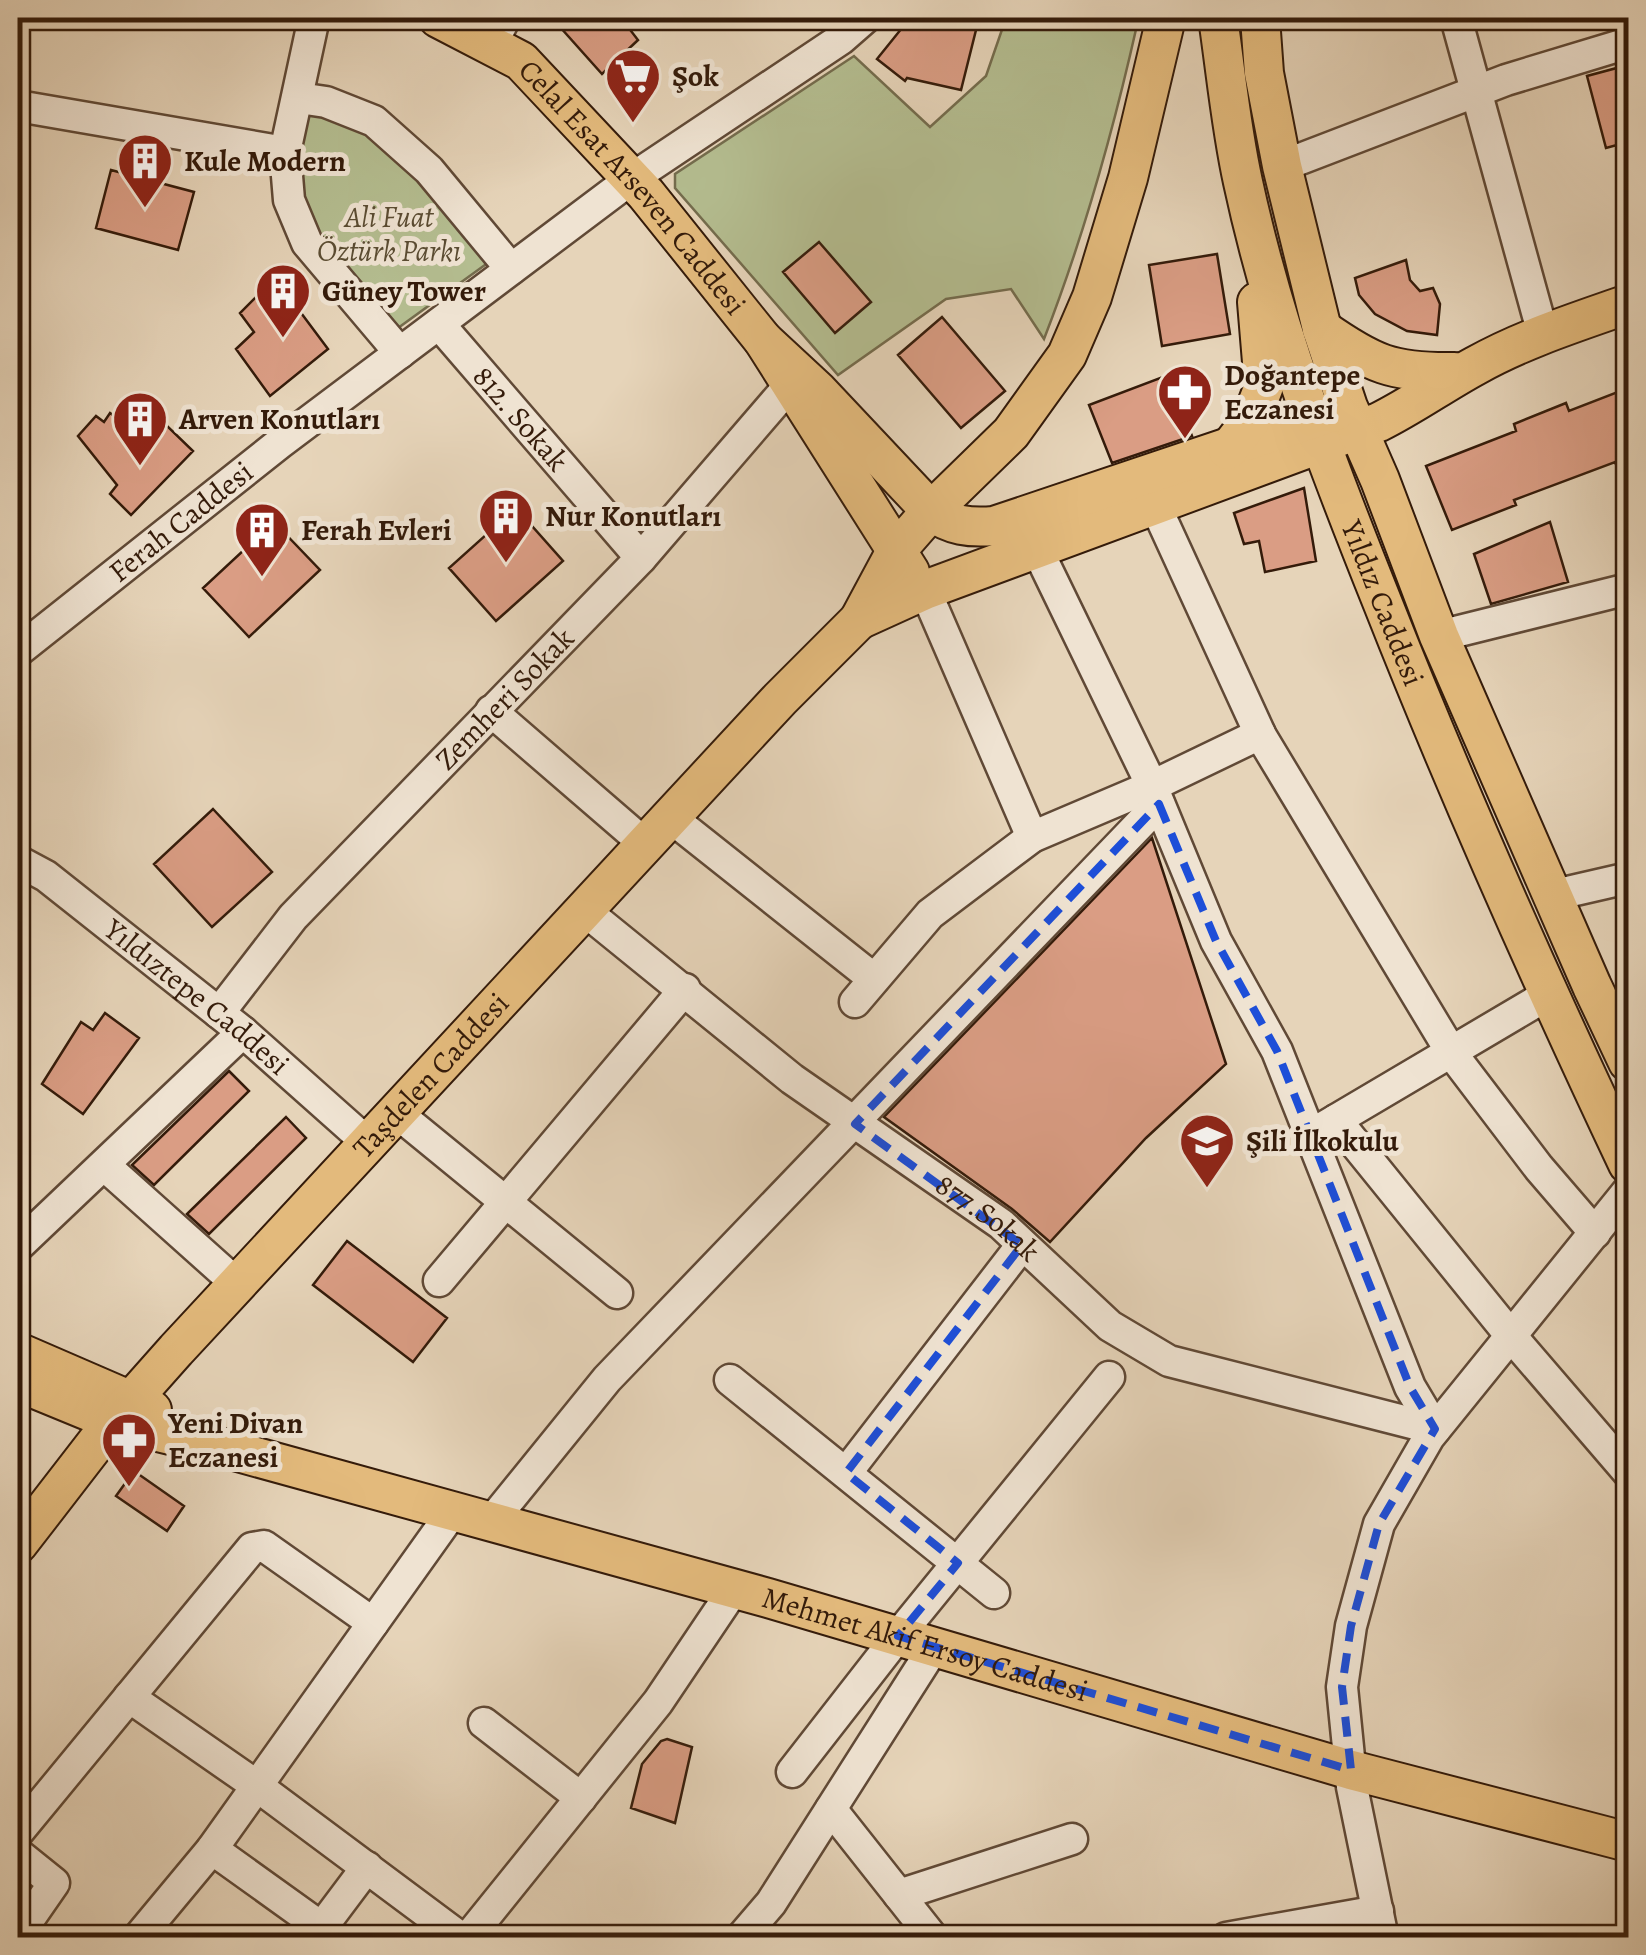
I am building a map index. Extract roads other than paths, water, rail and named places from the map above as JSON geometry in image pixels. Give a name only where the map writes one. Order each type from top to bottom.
[{"type":"main road","name":"Celal Esat Arseven Caddesi","points":[[438,18],[498,31],[521,62],[631,179],[763,340]]},
{"type":"main road","points":[[859,620],[896,551],[937,515],[1011,432],[1068,355],[1092,297],[1128,178],[1166,18]]},
{"type":"main road","name":"Yıldız Caddesi","points":[[1218,18],[1242,180],[1268,283],[1334,426],[1434,734],[1628,1164]]},
{"type":"main road","name":"Yıldız Caddesi","points":[[1260,18],[1264,73],[1322,329],[1334,426],[1380,480],[1440,636],[1628,1062]]},
{"type":"main road","points":[[1228,450],[1251,420],[1264,386],[1261,328],[1242,180]]},
{"type":"main road","points":[[937,515],[974,528],[994,526],[1228,450],[1417,404],[1464,369],[1543,334],[1628,304]]},
{"type":"main road","points":[[1322,329],[1384,366],[1412,372],[1464,369]]},
{"type":"main road","points":[[763,340],[818,391],[937,515],[955,539],[958,558],[954,571],[936,586]]},
{"type":"main road","points":[[763,340],[896,551],[936,586]]},
{"type":"main road","points":[[859,620],[936,586],[1155,505],[1334,426]]},
{"type":"main road","name":"Taşdelen Caddesi","points":[[18,1544],[123,1410],[237,1284],[657,830],[859,620]]},
{"type":"main road","name":"Mehmet Akif Ersoy Caddesi","points":[[18,1352],[123,1410]]},
{"type":"main road","name":"Mehmet Akif Ersoy Caddesi","points":[[18,1382],[123,1410],[220,1447],[934,1646],[1350,1770],[1628,1842]]},
{"type":"street","points":[[314,18],[284,152],[289,200],[307,243],[400,353]]},
{"type":"street","name":"Ferah Caddesi","points":[[18,652],[224,486],[631,179],[834,28],[865,18]]},
{"type":"street","points":[[1456,18],[1543,334]]},
{"type":"street","points":[[1282,166],[1475,92],[1628,42]]},
{"type":"street","points":[[299,98],[326,102],[374,120],[430,170],[511,270]]},
{"type":"street","points":[[18,106],[284,152]]},
{"type":"street","name":"812. Sokak","points":[[439,324],[642,558]]},
{"type":"street","name":"Zemheri Sokak","points":[[18,1246],[104,1165],[231,1023],[293,917],[642,558],[790,386]]},
{"type":"street","points":[[1155,505],[1260,734],[1450,1050],[1539,1168],[1595,1233]]},
{"type":"street","points":[[1037,548],[1156,795],[1216,940],[1323,1128],[1410,1387],[1435,1429]]},
{"type":"street","points":[[936,586],[1032,837]]},
{"type":"street","points":[[1440,636],[1628,590]]},
{"type":"street","points":[[491,712],[657,830],[865,990],[930,914],[1032,837],[1156,795],[1260,734]]},
{"type":"street","points":[[491,1522],[606,1379],[856,1124],[1156,795]]},
{"type":"street","name":"Yıldıztepe Caddesi","points":[[18,860],[46,876],[231,1023],[369,1144]]},
{"type":"street","points":[[1554,896],[1628,878]]},
{"type":"street","name":"877.Sokak","points":[[584,910],[792,1079],[1001,1224],[1110,1326],[1168,1361],[1435,1429]]},
{"type":"street","points":[[440,1281],[685,989]]},
{"type":"street","points":[[1323,1128],[1549,994]]},
{"type":"street","points":[[398,1114],[617,1293]]},
{"type":"street","points":[[1323,1128],[1628,1472]]},
{"type":"street","points":[[104,1165],[237,1284]]},
{"type":"street","points":[[1226,1938],[1380,1924],[1350,1770],[1342,1687],[1351,1626],[1379,1524],[1435,1429],[1628,1191]]},
{"type":"street","points":[[846,1472],[1022,1245]]},
{"type":"street","points":[[792,1772],[1110,1377]]},
{"type":"street","points":[[730,1380],[994,1593]]},
{"type":"street","points":[[138,1938],[212,1849],[453,1511]]},
{"type":"street","points":[[18,1832],[252,1548],[264,1546],[374,1623]]},
{"type":"street","points":[[129,1697],[465,1938],[658,1702],[734,1589]]},
{"type":"street","points":[[741,1938],[771,1902],[934,1646]]},
{"type":"street","points":[[484,1722],[581,1798]]},
{"type":"street","points":[[831,1809],[933,1938]]},
{"type":"street","points":[[899,1895],[1072,1839]]},
{"type":"street","points":[[212,1849],[329,1932],[367,1867]]},
{"type":"street","points":[[18,1854],[54,1882],[18,1935]]},
{"type":"place","name":"Şok","points":[[633,125]]},
{"type":"place","name":"Kule Modern","points":[[145,210]]},
{"type":"place","name":"Güney Tower","points":[[283,340]]},
{"type":"place","name":"Doğantepe Eczanesi","points":[[1185,441]]},
{"type":"place","name":"Arven Konutları","points":[[140,468]]},
{"type":"place","name":"Nur Konutları","points":[[506,565]]},
{"type":"place","name":"Ferah Evleri","points":[[262,579]]},
{"type":"place","name":"Şili İlkokulu","points":[[1207,1190]]},
{"type":"place","name":"Yeni Divan Eczanesi","points":[[129,1489]]},
{"type":"park label","name":"Ali Fuat Öztürk Parkı","points":[[389,234]]}]
